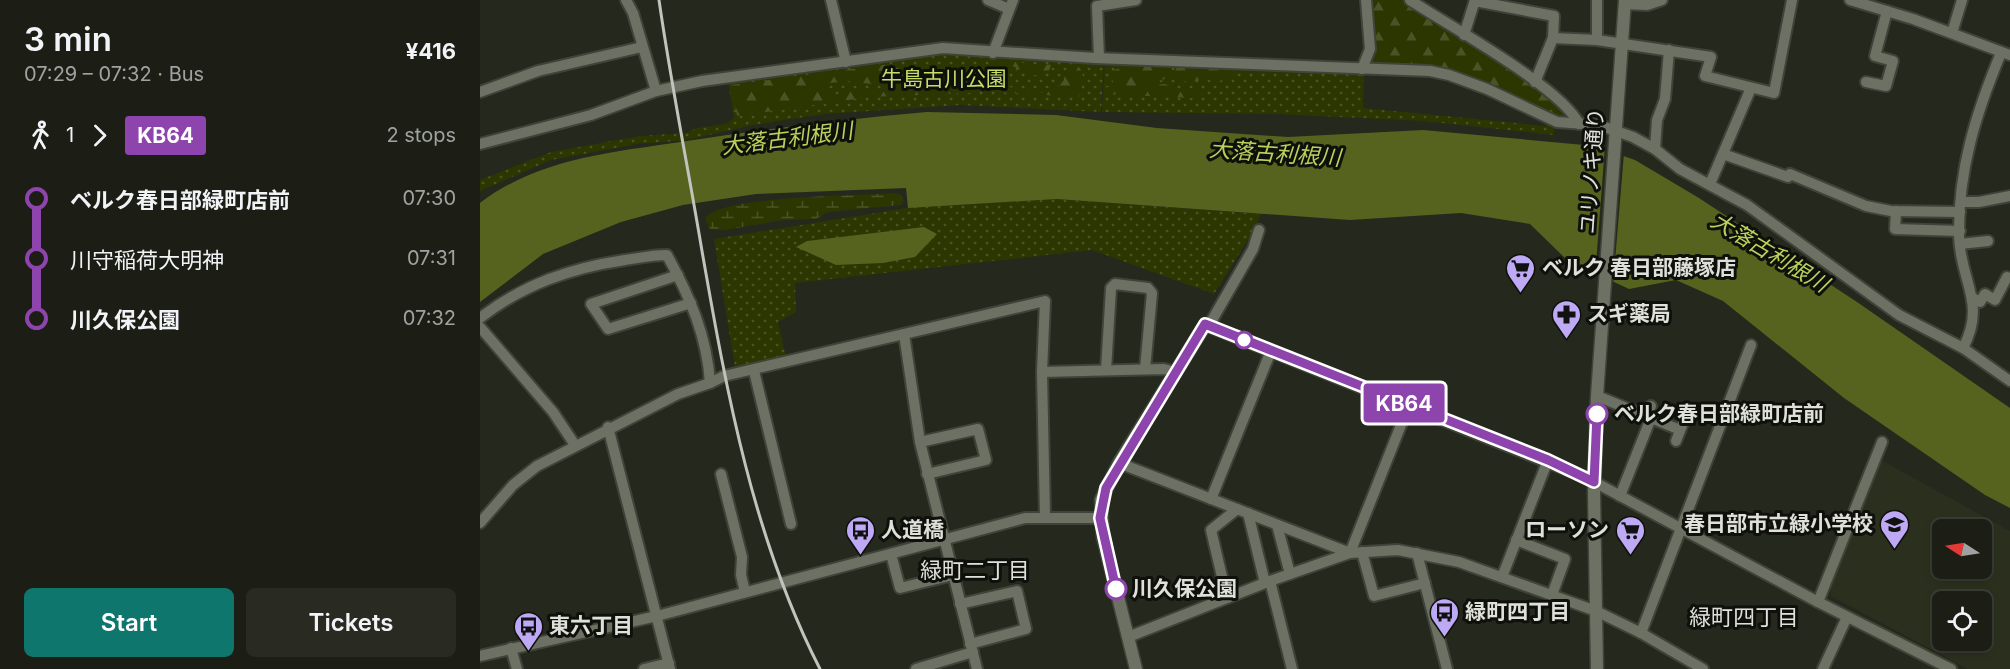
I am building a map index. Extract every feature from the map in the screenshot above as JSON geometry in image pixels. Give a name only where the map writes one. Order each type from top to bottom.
[{"type":"street","points":[[626,0],[656,91]]},
{"type":"street","points":[[831,0],[846,62]]},
{"type":"street","points":[[988,0],[1011,5],[993,53]]},
{"type":"street","points":[[1099,58],[1097,6],[1136,0]]},
{"type":"street","points":[[1362,69],[1370,49],[1366,0]]},
{"type":"street","points":[[1410,0],[1548,89],[1574,115],[1578,124]]},
{"type":"street","points":[[1596,0],[1597,40]]},
{"type":"street","points":[[1625,2],[1647,6],[1662,0]]},
{"type":"street","points":[[1553,38],[1622,43],[1711,57],[1705,76],[1774,93],[1792,0]]},
{"type":"street","points":[[1850,0],[1952,33],[2006,54],[1978,110],[1963,174],[1960,244],[1975,314],[1964,348]]},
{"type":"street","points":[[1952,33],[1962,0]]},
{"type":"street","points":[[1464,35],[1475,1],[1554,16],[1553,38],[1535,82]]},
{"type":"street","name":"ユリノキ通り","points":[[1597,669],[1594,482],[1597,396],[1625,2]]},
{"type":"street","points":[[1866,82],[1886,86],[1893,61],[1875,56],[1887,11]]},
{"type":"street","points":[[480,92],[538,71],[642,47]]},
{"type":"street","points":[[480,144],[591,115],[656,91],[716,78],[742,77],[943,48],[993,53],[1362,69],[1449,75],[1487,89],[1557,122],[1599,125],[1655,149],[1680,169],[1710,184],[1774,223],[1840,275],[1899,315],[1964,348],[2010,381]]},
{"type":"street","points":[[1655,149],[1657,120],[1665,99],[1669,50]]},
{"type":"street","points":[[1710,184],[1751,88]]},
{"type":"street","points":[[1723,154],[1788,177],[1790,174],[1866,206],[1896,211],[1961,207],[2010,196]]},
{"type":"street","points":[[1896,211],[1895,230],[1960,231]]},
{"type":"street","points":[[1136,669],[1100,518],[1106,488],[1205,324],[1211,322],[1257,241],[1259,230]]},
{"type":"street","points":[[1960,244],[1988,241]]},
{"type":"street","points":[[480,318],[539,282],[587,266],[667,255],[691,303],[708,352],[710,383]]},
{"type":"street","points":[[678,275],[591,304],[608,329],[691,303]]},
{"type":"street","points":[[1973,298],[1980,302],[1985,294],[1995,300],[2007,277]]},
{"type":"street","points":[[1106,370],[1111,288],[1115,284],[1148,288],[1152,293],[1145,369]]},
{"type":"street","points":[[480,523],[513,485],[537,466],[608,427],[678,394],[724,376],[754,371],[1045,301],[1042,372],[1045,516]]},
{"type":"street","points":[[1205,324],[1548,460],[1951,669]]},
{"type":"street","points":[[480,327],[553,412],[575,445]]},
{"type":"street","points":[[904,334],[920,442],[977,669]]},
{"type":"street","points":[[1641,633],[1751,345]]},
{"type":"street","points":[[1211,499],[1271,351]]},
{"type":"street","points":[[1042,372],[1145,369],[1175,372]]},
{"type":"street","points":[[754,371],[791,524]]},
{"type":"street","points":[[1597,396],[1649,413],[1678,435],[1685,418]]},
{"type":"street","points":[[1350,554],[1409,405]]},
{"type":"street","points":[[1620,496],[1649,413]]},
{"type":"street","points":[[608,427],[669,666],[644,669]]},
{"type":"street","points":[[920,442],[978,429],[986,460],[927,474]]},
{"type":"street","points":[[1818,602],[1882,442]]},
{"type":"street","points":[[1502,577],[1548,460]]},
{"type":"street","points":[[1119,464],[1350,554]]},
{"type":"street","points":[[721,474],[742,557],[741,575],[745,592]]},
{"type":"street","points":[[1227,598],[1210,530],[1237,509]]},
{"type":"street","points":[[1248,513],[1292,669]]},
{"type":"street","points":[[480,656],[657,616],[1025,518],[1045,516],[1100,518]]},
{"type":"street","points":[[1277,525],[1290,574]]},
{"type":"street","points":[[1516,540],[1565,559],[1552,595]]},
{"type":"street","points":[[1128,637],[1268,582],[1350,554],[1398,550],[1451,560],[1596,612],[1641,633],[1703,669]]},
{"type":"street","points":[[1362,552],[1374,596],[1425,583]]},
{"type":"street","points":[[1417,553],[1447,669]]},
{"type":"street","points":[[891,554],[900,588],[953,575]]},
{"type":"street","points":[[916,669],[1026,629],[1017,591],[960,604]]},
{"type":"street","points":[[1823,669],[1847,617]]},
{"type":"street","points":[[512,648],[517,669]]},
{"type":"shaded area","name":"春日部市立緑小学校","points":[[1881,460],[1988,519],[1932,519],[1932,579],[1992,579],[1992,521],[2010,531],[2010,669],[1968,669],[1934,651],[1992,651],[1992,591],[1932,591],[1932,650],[1831,596],[1830,587]]},
{"type":"green space","points":[[1369,0],[1405,0],[1534,85],[1568,112],[1564,118],[1558,117],[1553,135],[1424,121],[1275,114],[1102,112],[1105,62],[1364,71],[1363,108],[1545,126],[1550,122],[1480,83],[1367,66]]},
{"type":"green space","points":[[1372,0],[1401,0],[1548,96],[1561,109],[1547,109],[1461,72],[1432,65],[1373,62],[1376,48]]},
{"type":"green space","name":"牛島古川公園","points":[[944,52],[1104,62],[1101,112],[961,105],[824,114],[753,125],[687,140],[637,144],[551,160],[480,191],[480,180],[551,152],[640,136],[685,133],[697,128],[726,124],[734,118],[728,81],[745,82]]},
{"type":"green space","points":[[998,61],[1029,63],[1034,66],[1038,63],[1051,65],[1049,71],[1040,71],[1040,75],[1033,75],[1007,66],[993,75],[990,68],[992,63]]},
{"type":"green space","points":[[898,63],[887,68],[872,84],[846,81],[823,84],[823,89],[840,98],[847,89],[876,92],[929,83],[973,82],[971,93],[869,97],[737,116],[731,85]]},
{"type":"green space","points":[[1131,65],[1163,67],[1172,74],[1177,65],[1230,68],[1238,76],[1236,79],[1228,76],[1219,81],[1203,77],[1196,81],[1176,82],[1171,77],[1143,86],[1165,84],[1178,90],[1184,86],[1192,90],[1197,87],[1203,92],[1204,98],[1197,94],[1192,98],[1105,94],[1106,87],[1114,88],[1114,83],[1107,72]]},
{"type":"green space","points":[[1071,66],[1078,66],[1081,70],[1083,81],[1079,97],[995,92],[989,84],[997,76],[997,82],[1027,93],[1033,89],[1043,93],[1046,88],[1058,87],[1064,80],[1062,73]]},
{"type":"green space","points":[[900,194],[904,200],[901,205],[828,212],[816,219],[783,220],[725,230],[710,229],[705,219],[715,211],[762,201]]},
{"type":"green space","points":[[1057,199],[1261,214],[1254,230],[1214,294],[1092,250],[795,283],[796,312],[778,322],[787,362],[736,373],[714,239],[913,207]]},
{"type":"water","name":"大落古利根川","points":[[927,112],[1056,115],[1157,128],[1288,137],[1423,130],[1595,146],[1635,160],[1699,198],[1857,302],[2010,408],[2010,508],[1985,495],[1844,398],[1723,301],[1676,280],[1629,289],[1567,260],[1530,224],[1461,213],[1350,220],[1057,199],[908,208],[906,188],[756,194],[683,205],[621,222],[543,254],[480,302],[480,203],[528,175],[553,166],[606,153],[747,132]]},
{"type":"water","points":[[924,227],[937,234],[915,257],[883,263],[836,265],[796,247],[807,241]]},
{"type":"pier","points":[[1605,146],[1624,153],[1613,285],[1595,277]]},
{"type":"railway","points":[[659,0],[712,305],[745,464],[777,569],[820,669]]},
{"type":"bus line","name":"KB64","points":[[1116,589],[1103,537],[1100,518],[1101,501],[1119,464],[1205,324],[1548,460],[1594,482],[1597,414]]},
{"type":"place","name":"ベルク 春日部藤塚店","points":[[1521,294]]},
{"type":"place","name":"スギ薬局","points":[[1566,340]]},
{"type":"place","name":"ベルク春日部緑町店前","points":[[1597,414]]},
{"type":"place","name":"春日部市立緑小学校","points":[[1894,550]]},
{"type":"place","name":"人道橋","points":[[860,556]]},
{"type":"place","name":"ローソン","points":[[1630,556]]},
{"type":"place","name":"川久保公園","points":[[1116,589]]},
{"type":"place","name":"緑町四丁目","points":[[1444,638]]},
{"type":"place","name":"東六丁目","points":[[528,652]]},
{"type":"district","name":"緑町二丁目","points":[[975,570]]},
{"type":"district","name":"緑町四丁目","points":[[1744,617]]}]
